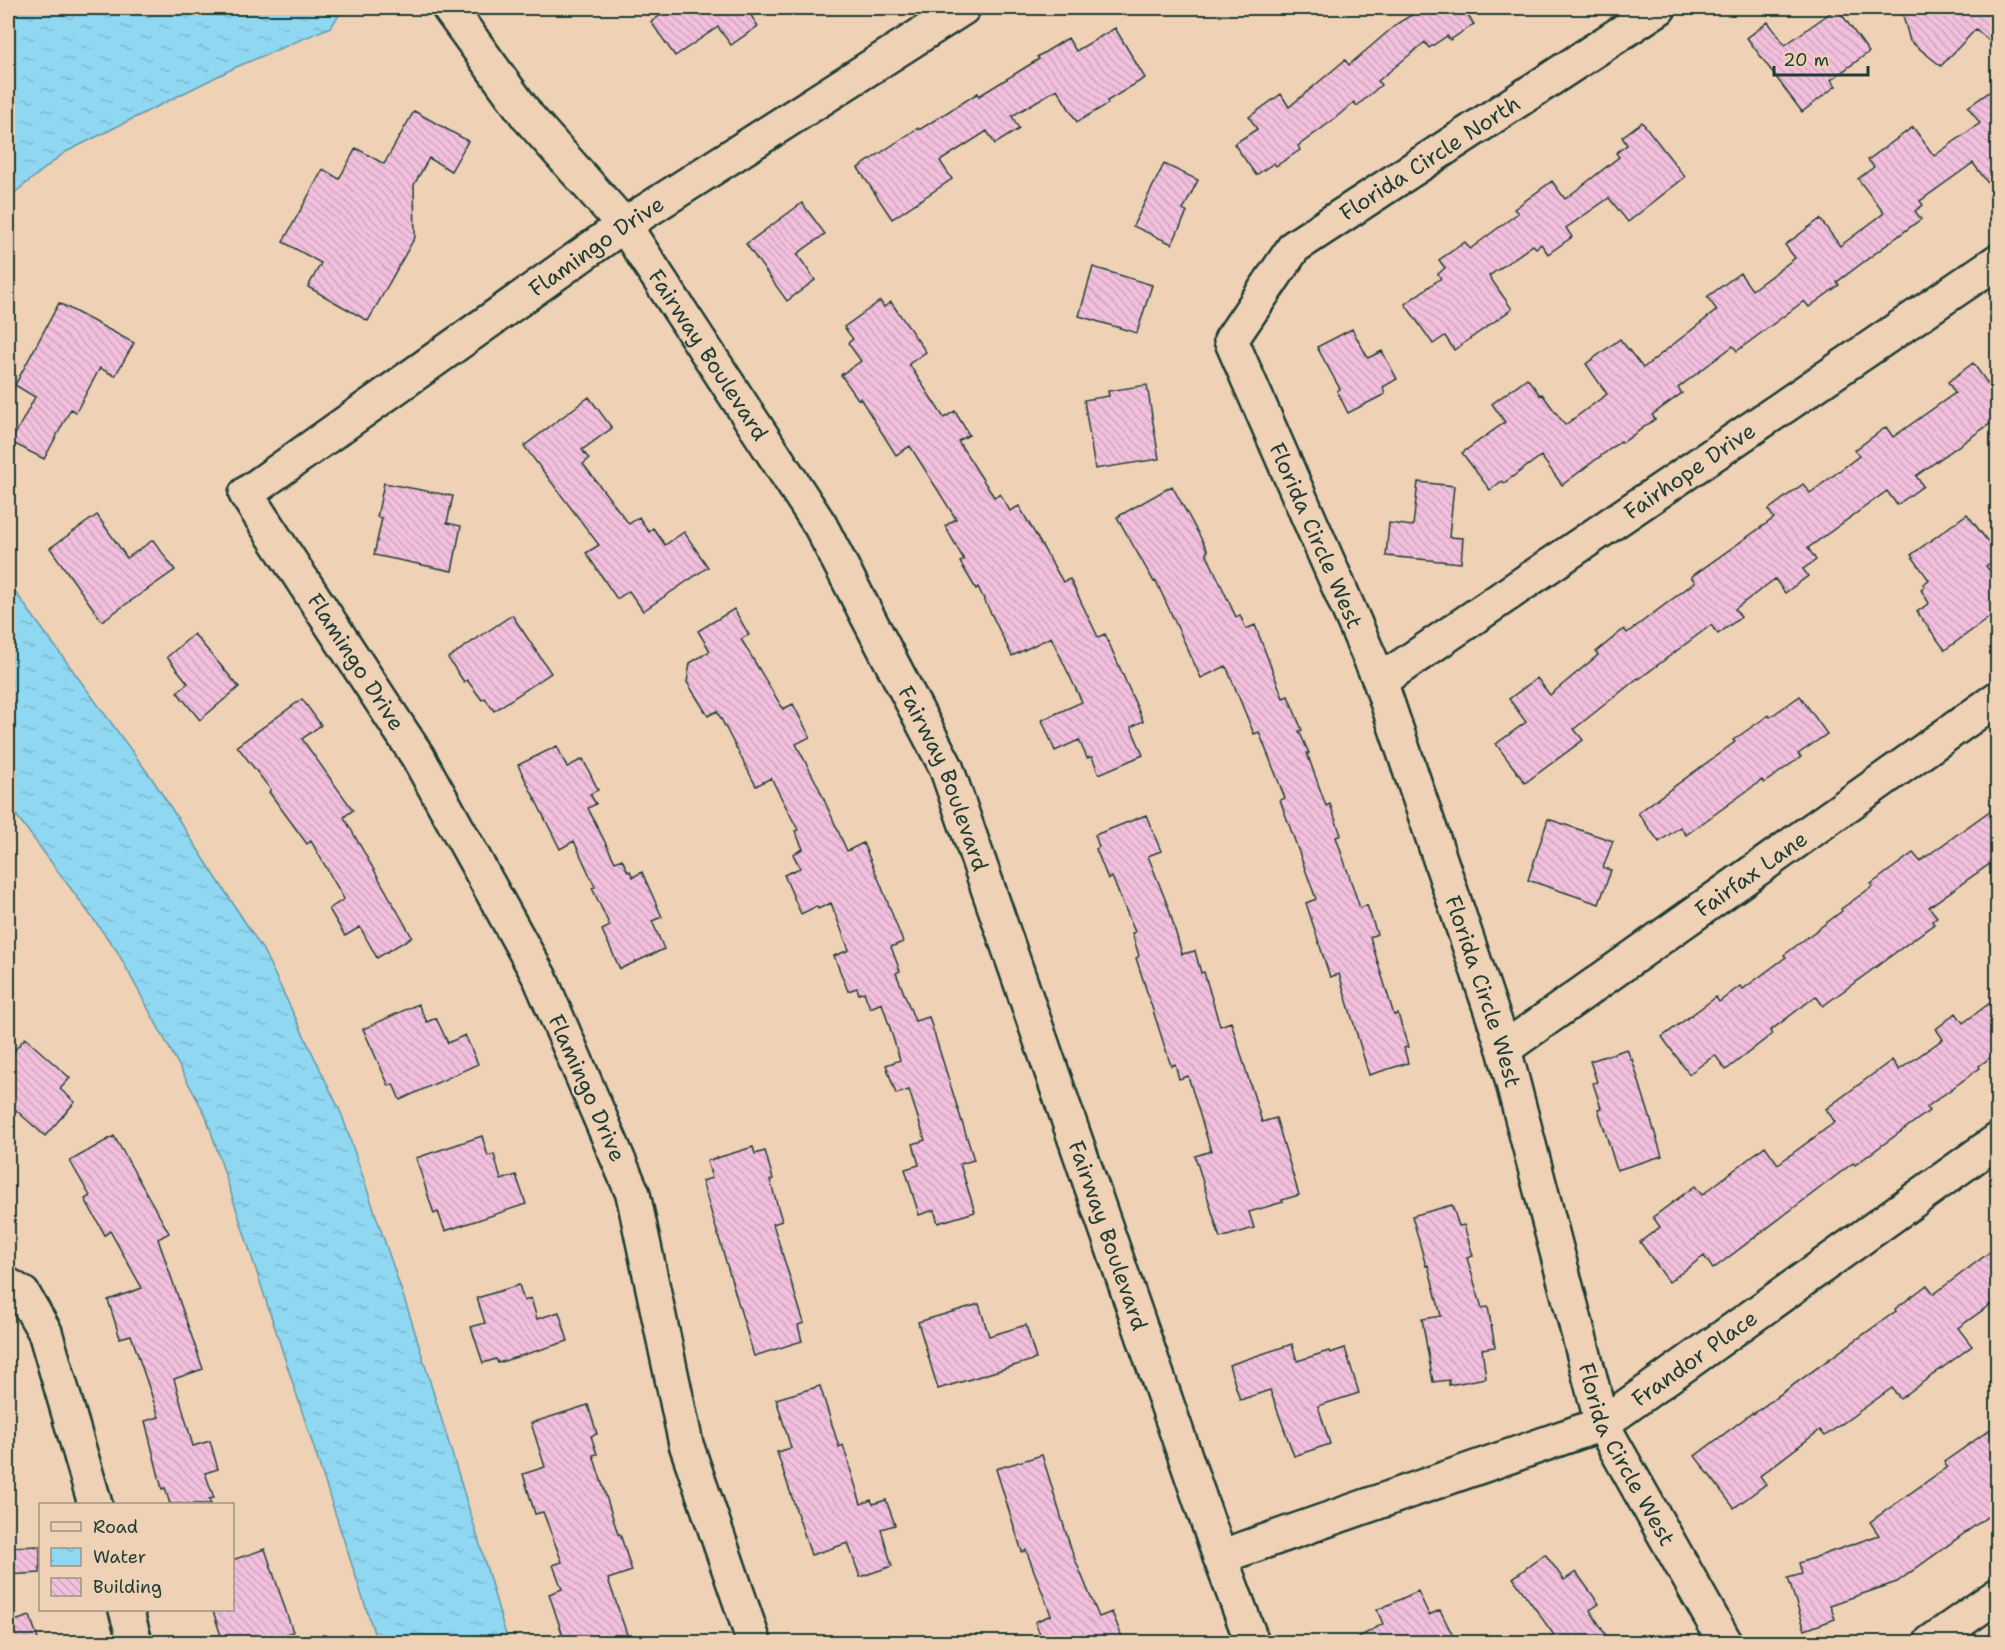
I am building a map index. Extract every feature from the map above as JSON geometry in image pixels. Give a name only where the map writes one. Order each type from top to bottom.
[{"type":"street","name":"Fairway Boulevard","points":[[449,8],[528,117],[624,225],[820,525],[946,767],[1220,1557],[1252,1642]]},
{"type":"street","name":"Flamingo Drive","points":[[754,1642],[686,1444],[633,1194],[540,978],[418,757],[246,494],[624,225],[963,8]]},
{"type":"street","name":"Florida Circle North","points":[[1232,340],[1294,247],[1659,8]]},
{"type":"street","name":"Fairhope Drive","points":[[1380,681],[1998,261]]},
{"type":"street","name":"Florida Circle West","points":[[1232,340],[1380,681],[1504,1049],[1602,1424],[1725,1642]]},
{"type":"street","name":"Fairfax Lane","points":[[1504,1049],[1998,698]]},
{"type":"street","name":"Frandor Place","points":[[1220,1557],[1602,1424],[1998,1140]]},
{"type":"street","points":[[8,1285],[23,1294],[45,1332],[95,1503]]},
{"type":"street","points":[[1931,1642],[1998,1595]]},
{"type":"street","points":[[126,1611],[135,1642]]},
{"type":"water","points":[[8,8],[344,8],[331,27],[234,68],[64,153],[8,198]]},
{"type":"water","points":[[8,582],[153,780],[263,950],[342,1115],[410,1316],[508,1642],[377,1642],[206,1116],[117,951],[8,804]]},
{"type":"building","points":[[671,8],[746,8],[758,26],[731,45],[718,27],[675,56],[651,22]]},
{"type":"building","points":[[1423,8],[1462,8],[1474,24],[1450,40],[1447,36],[1429,48],[1425,42],[1378,81],[1381,85],[1357,106],[1354,102],[1298,146],[1300,150],[1276,166],[1274,163],[1256,175],[1234,144],[1257,129],[1249,117],[1281,94],[1289,107],[1345,60],[1349,65],[1398,23]]},
{"type":"building","points":[[1837,8],[1869,52],[1831,80],[1836,86],[1802,112],[1747,38],[1768,22],[1785,45]]},
{"type":"building","points":[[1901,8],[1998,8],[1998,49],[1976,29],[1941,66],[1910,41]]},
{"type":"building","points":[[1115,28],[1145,78],[1077,122],[1057,89],[1012,116],[1019,129],[995,144],[987,131],[940,161],[952,179],[892,219],[858,168],[918,128],[919,130],[978,93],[979,96],[1039,59],[1037,57],[1068,38],[1076,51]]},
{"type":"building","points":[[1998,86],[1998,197],[1973,163],[1920,201],[1923,205],[1915,211],[1921,219],[1837,282],[1839,285],[1809,307],[1804,301],[1737,351],[1733,346],[1678,388],[1682,393],[1652,415],[1655,419],[1562,485],[1541,456],[1504,483],[1502,481],[1490,490],[1462,453],[1505,422],[1492,404],[1527,378],[1565,425],[1607,394],[1586,364],[1620,339],[1643,368],[1717,310],[1707,297],[1740,273],[1752,290],[1795,258],[1785,245],[1820,219],[1840,246],[1884,213],[1858,179],[1874,167],[1868,160],[1913,127],[1934,156],[1980,123],[1968,107]]},
{"type":"building","points":[[414,111],[468,141],[451,171],[429,158],[414,185],[415,237],[368,321],[308,287],[321,263],[283,242],[323,169],[339,179],[356,148],[384,164]]},
{"type":"building","points":[[1642,122],[1685,177],[1628,222],[1609,198],[1566,228],[1572,237],[1548,254],[1541,244],[1536,248],[1533,245],[1489,276],[1512,309],[1454,350],[1445,336],[1433,344],[1405,304],[1441,278],[1438,274],[1445,268],[1439,260],[1465,242],[1470,249],[1518,213],[1514,209],[1552,181],[1565,199],[1619,157],[1616,153],[1627,145],[1622,137]]},
{"type":"building","points":[[1164,164],[1198,180],[1183,210],[1187,212],[1172,244],[1133,226]]},
{"type":"building","points":[[802,203],[825,234],[797,254],[815,280],[787,301],[746,244]]},
{"type":"building","points":[[1093,267],[1152,285],[1137,333],[1079,316]]},
{"type":"building","points":[[880,301],[884,307],[891,302],[926,352],[909,364],[944,418],[955,411],[969,435],[958,441],[994,497],[1000,494],[1010,511],[1019,506],[1063,582],[1070,579],[1098,637],[1105,634],[1143,721],[1131,727],[1143,755],[1099,774],[1092,757],[1087,758],[1079,740],[1055,751],[1042,720],[1082,702],[1051,637],[1012,656],[978,587],[976,589],[960,562],[964,560],[945,526],[956,519],[910,446],[896,455],[860,398],[858,399],[841,375],[861,361],[848,343],[853,339],[844,327]]},
{"type":"building","points":[[59,303],[134,343],[115,376],[100,368],[76,412],[71,409],[44,459],[11,442],[35,397],[15,385]]},
{"type":"building","points":[[1352,329],[1368,358],[1382,351],[1397,379],[1383,387],[1385,394],[1348,413],[1337,391],[1340,389],[1317,347]]},
{"type":"building","points":[[1973,363],[1998,398],[1998,418],[1916,476],[1923,486],[1897,505],[1887,491],[1808,548],[1816,560],[1803,569],[1808,576],[1785,593],[1775,579],[1735,609],[1741,617],[1718,634],[1711,625],[1638,678],[1574,729],[1583,740],[1525,783],[1496,744],[1526,722],[1509,699],[1537,678],[1550,695],[1598,655],[1596,652],[1624,629],[1627,633],[1695,582],[1691,577],[1774,518],[1768,510],[1803,484],[1810,493],[1859,456],[1855,450],[1886,427],[1893,437],[1955,393],[1948,382]]},
{"type":"building","points":[[1147,385],[1159,459],[1095,469],[1084,400],[1109,396],[1108,391]]},
{"type":"building","points":[[589,397],[612,428],[582,450],[589,459],[583,464],[629,524],[639,517],[649,532],[653,528],[665,545],[684,532],[708,567],[643,611],[629,591],[617,599],[586,553],[599,545],[524,446]]},
{"type":"building","points":[[1418,482],[1454,486],[1449,537],[1463,538],[1461,563],[1386,556],[1389,523],[1413,526]]},
{"type":"building","points":[[384,483],[453,496],[447,523],[461,526],[452,571],[374,555],[382,518],[377,517]]},
{"type":"building","points":[[1172,486],[1208,551],[1206,553],[1236,617],[1240,615],[1246,629],[1255,625],[1283,698],[1288,696],[1302,730],[1299,731],[1309,753],[1307,753],[1326,806],[1330,804],[1341,835],[1336,837],[1360,908],[1367,905],[1377,934],[1370,937],[1394,1015],[1398,1014],[1408,1047],[1404,1048],[1408,1063],[1369,1075],[1339,974],[1330,977],[1306,903],[1316,899],[1280,800],[1285,798],[1259,732],[1254,734],[1226,666],[1201,678],[1156,581],[1154,582],[1117,517]]},
{"type":"building","points":[[1967,514],[1998,555],[1998,558],[1986,566],[1998,582],[1998,611],[1945,650],[1917,612],[1929,603],[1921,590],[1925,587],[1923,584],[1929,580],[1911,555]]},
{"type":"building","points":[[97,515],[127,558],[153,540],[175,570],[102,621],[50,548]]},
{"type":"building","points":[[734,609],[749,635],[741,639],[783,709],[793,704],[810,737],[796,744],[847,851],[863,843],[881,885],[903,942],[891,947],[900,971],[896,973],[915,1021],[929,1017],[974,1160],[960,1164],[975,1212],[938,1223],[934,1210],[919,1215],[905,1169],[919,1165],[913,1144],[925,1140],[909,1090],[896,1094],[886,1065],[900,1060],[882,1003],[870,1008],[864,992],[859,994],[857,988],[848,991],[834,956],[849,950],[831,903],[818,909],[817,906],[801,914],[784,875],[800,868],[793,854],[803,849],[795,831],[798,830],[771,778],[756,786],[717,711],[708,716],[687,682],[690,663],[710,651],[698,631]]},
{"type":"building","points":[[512,615],[551,673],[494,711],[485,698],[482,700],[467,680],[464,682],[448,658]]},
{"type":"building","points":[[194,634],[239,687],[200,720],[177,692],[188,683],[167,657]]},
{"type":"building","points":[[1800,696],[1827,734],[1798,754],[1801,757],[1764,783],[1762,780],[1686,835],[1680,827],[1659,842],[1638,813],[1735,742],[1733,740]]},
{"type":"building","points":[[302,699],[321,725],[302,739],[353,810],[344,817],[412,937],[377,958],[360,927],[345,936],[329,909],[344,899],[311,841],[307,844],[269,792],[271,790],[237,746]]},
{"type":"building","points":[[557,746],[567,767],[583,759],[598,790],[590,794],[596,804],[588,808],[615,862],[622,859],[633,877],[642,872],[662,917],[652,921],[664,949],[620,969],[602,930],[610,926],[574,841],[560,849],[518,765]]},
{"type":"building","points":[[1998,805],[1998,858],[1929,907],[1937,917],[1932,921],[1934,924],[1823,1006],[1816,996],[1770,1031],[1772,1034],[1726,1070],[1715,1055],[1689,1074],[1662,1037],[1716,997],[1719,1002],[1740,986],[1743,989],[1786,957],[1784,955],[1842,911],[1841,909],[1873,886],[1871,884],[1913,853],[1920,861]]},
{"type":"building","points":[[1146,815],[1161,851],[1148,856],[1169,909],[1182,954],[1195,951],[1201,973],[1204,972],[1220,1026],[1231,1022],[1262,1122],[1276,1118],[1299,1195],[1249,1212],[1254,1228],[1220,1238],[1195,1156],[1211,1151],[1188,1076],[1179,1079],[1175,1064],[1171,1066],[1136,958],[1139,956],[1132,933],[1135,932],[1112,877],[1108,879],[1096,849],[1099,847],[1095,835]]},
{"type":"building","points":[[1548,819],[1613,841],[1603,868],[1611,870],[1599,904],[1528,880]]},
{"type":"building","points":[[1998,997],[1998,1052],[1979,1066],[1980,1068],[1927,1107],[1929,1111],[1855,1165],[1853,1163],[1713,1269],[1704,1256],[1669,1282],[1640,1242],[1660,1227],[1653,1217],[1695,1186],[1702,1195],[1765,1146],[1778,1164],[1835,1122],[1826,1109],[1892,1060],[1899,1070],[1943,1039],[1936,1029],[1956,1013],[1963,1023]]},
{"type":"building","points":[[418,1004],[427,1022],[436,1018],[448,1043],[465,1035],[478,1064],[400,1100],[393,1084],[389,1086],[363,1029]]},
{"type":"building","points":[[25,1038],[70,1078],[60,1089],[75,1102],[45,1136],[8,1103],[8,1058]]},
{"type":"building","points":[[1627,1049],[1662,1156],[1617,1170],[1598,1109],[1601,1108],[1593,1083],[1597,1082],[1590,1061]]},
{"type":"building","points":[[114,1136],[169,1233],[158,1239],[203,1369],[174,1379],[193,1446],[210,1441],[218,1469],[205,1473],[214,1498],[209,1499],[211,1503],[170,1503],[165,1488],[162,1489],[145,1421],[159,1417],[131,1335],[120,1338],[108,1300],[142,1288],[110,1231],[105,1235],[85,1199],[90,1196],[70,1161]]},
{"type":"building","points":[[482,1136],[488,1156],[494,1154],[501,1180],[516,1175],[526,1204],[445,1231],[438,1212],[434,1214],[416,1158]]},
{"type":"building","points":[[753,1147],[755,1154],[765,1151],[773,1179],[770,1180],[782,1221],[773,1224],[804,1323],[798,1325],[802,1341],[754,1356],[702,1181],[712,1178],[707,1161]]},
{"type":"building","points":[[1452,1205],[1459,1226],[1464,1225],[1473,1256],[1467,1258],[1482,1308],[1488,1307],[1495,1347],[1482,1349],[1486,1378],[1449,1385],[1449,1380],[1433,1382],[1422,1319],[1441,1316],[1412,1216]]},
{"type":"building","points":[[1998,1246],[1998,1299],[1958,1328],[1972,1346],[1900,1399],[1892,1388],[1825,1436],[1820,1430],[1760,1476],[1766,1484],[1734,1508],[1695,1456],[1896,1311],[1895,1309],[1927,1285],[1934,1294]]},
{"type":"building","points":[[519,1285],[524,1301],[531,1298],[537,1319],[559,1312],[568,1341],[498,1363],[496,1359],[483,1363],[471,1327],[485,1323],[477,1298]]},
{"type":"building","points":[[979,1304],[989,1336],[1026,1325],[1036,1359],[938,1389],[918,1322]]},
{"type":"building","points":[[1292,1344],[1297,1361],[1345,1348],[1359,1393],[1318,1406],[1330,1444],[1294,1456],[1270,1390],[1240,1400],[1229,1365]]},
{"type":"building","points":[[820,1386],[839,1447],[843,1445],[861,1504],[871,1500],[873,1504],[886,1500],[895,1525],[881,1529],[892,1566],[860,1577],[848,1543],[811,1555],[777,1452],[791,1448],[776,1399]]},
{"type":"building","points":[[588,1405],[597,1434],[591,1436],[597,1454],[593,1455],[632,1571],[608,1579],[628,1637],[612,1642],[565,1642],[549,1594],[562,1589],[553,1565],[562,1562],[543,1512],[535,1514],[523,1474],[545,1467],[531,1423]]},
{"type":"building","points":[[1998,1424],[1998,1509],[1897,1582],[1830,1605],[1835,1619],[1805,1630],[1788,1578],[1802,1574],[1799,1563],[1879,1535],[1870,1522],[1947,1467],[1944,1462]]},
{"type":"building","points":[[1042,1455],[1072,1552],[1099,1617],[1112,1612],[1124,1642],[1040,1642],[1043,1641],[1035,1622],[1051,1615],[1026,1550],[1022,1552],[996,1469]]},
{"type":"building","points":[[39,1546],[39,1573],[8,1575],[8,1547]]},
{"type":"building","points":[[265,1549],[293,1632],[261,1642],[223,1642],[213,1611],[234,1611],[234,1559]]},
{"type":"building","points":[[1545,1554],[1564,1580],[1576,1572],[1599,1604],[1590,1610],[1610,1642],[1559,1642],[1513,1578]]},
{"type":"building","points":[[1418,1591],[1429,1615],[1440,1610],[1456,1642],[1350,1642],[1383,1624],[1377,1610]]},
{"type":"building","points":[[30,1616],[39,1642],[8,1642],[8,1623]]}]
